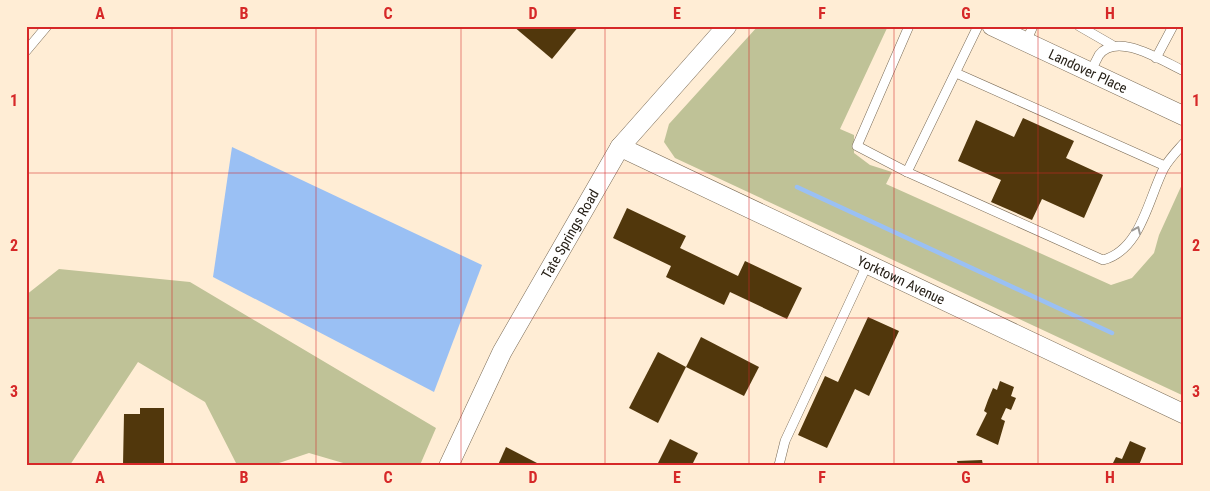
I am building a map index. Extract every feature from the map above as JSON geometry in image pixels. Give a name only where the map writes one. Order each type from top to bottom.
[{"type":"street","name":"Tate Springs Road","points":[[449,465],[502,352],[620,147],[727,26]]},
{"type":"street","name":"Landover Place","points":[[992,26],[1030,34],[1091,73],[1184,116]]},
{"type":"street","name":"Yorktown Avenue","points":[[620,147],[1184,414]]},
{"type":"lane","points":[[27,49],[47,26]]},
{"type":"lane","points":[[909,26],[857,146],[908,172],[1103,260],[1116,257],[1131,242],[1165,166],[1184,143]]},
{"type":"lane","points":[[908,172],[978,26]]},
{"type":"lane","points":[[1079,26],[1112,46]]},
{"type":"lane","points":[[1156,58],[1173,26]]},
{"type":"lane","points":[[1091,73],[1100,54],[1112,46],[1129,45],[1184,71]]},
{"type":"lane","points":[[956,73],[1165,166]]},
{"type":"lane","points":[[779,465],[785,441],[867,265]]},
{"type":"green space","points":[[758,26],[888,26],[840,129],[854,135],[854,153],[870,165],[892,172],[886,184],[1111,285],[1132,278],[1154,253],[1159,235],[1184,180],[1184,396],[675,158],[664,142],[669,124]]},
{"type":"green space","points":[[59,269],[190,282],[436,428],[420,465],[350,465],[309,453],[273,465],[237,465],[205,402],[138,362],[70,465],[26,465],[26,295]]},
{"type":"water","points":[[232,147],[482,265],[434,392],[213,277]]},
{"type":"building","points":[[513,26],[579,26],[552,59]]},
{"type":"building","points":[[1023,118],[1074,141],[1066,158],[1103,175],[1084,218],[1042,199],[1032,220],[991,202],[1001,180],[958,161],[976,120],[1014,137]]},
{"type":"building","points":[[627,208],[686,236],[680,248],[738,276],[745,261],[802,288],[787,319],[730,292],[724,305],[666,277],[671,266],[613,238]]},
{"type":"building","points":[[868,317],[899,331],[869,396],[855,389],[827,448],[798,435],[825,376],[838,382]]},
{"type":"building","points":[[701,337],[759,367],[744,396],[686,367]]},
{"type":"building","points":[[658,352],[686,367],[658,423],[629,408]]},
{"type":"building","points":[[1000,381],[1014,387],[1011,396],[1016,398],[1011,410],[1006,408],[1001,419],[1005,421],[998,445],[976,435],[987,413],[984,411],[993,388],[997,390]]},
{"type":"building","points":[[140,408],[164,408],[164,465],[123,465],[124,414],[140,414]]},
{"type":"building","points":[[670,439],[698,453],[692,465],[657,465]]},
{"type":"building","points":[[1130,441],[1146,448],[1139,465],[1112,465],[1116,457],[1122,459]]},
{"type":"building","points":[[506,447],[537,463],[536,465],[498,465]]},
{"type":"building","points":[[982,460],[983,465],[958,465],[957,461]]},
{"type":"waterway","points":[[797,187],[1112,333]]}]
